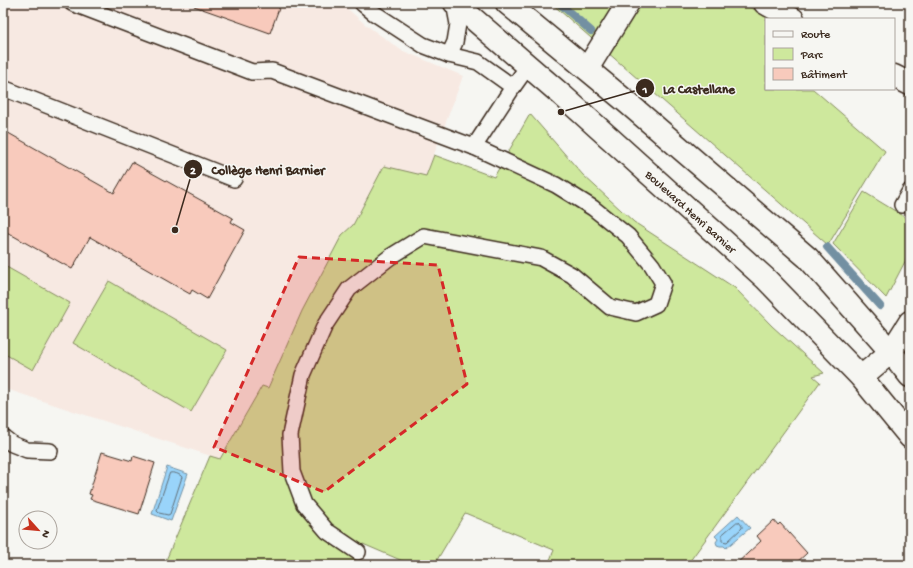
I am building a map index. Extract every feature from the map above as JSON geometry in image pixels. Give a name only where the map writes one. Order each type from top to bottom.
[{"type":"main road","name":"Boulevard Henri Barnier","points":[[454,3],[568,101],[766,279],[861,377],[910,437]]},
{"type":"main road","points":[[507,3],[623,99],[808,258],[892,352],[910,376]]},
{"type":"main road","points":[[587,69],[628,3]]},
{"type":"main road","points":[[765,3],[791,18]]},
{"type":"main road","points":[[895,76],[910,84]]},
{"type":"main road","points":[[861,377],[892,352],[910,322]]},
{"type":"lane","points":[[72,3],[252,72],[272,71],[474,147],[556,186],[592,208],[628,236],[652,265],[663,283],[656,304],[636,313],[610,307],[572,275],[541,258],[424,236],[390,257],[349,289],[325,325],[303,375],[290,435],[292,472],[304,504],[327,531],[358,552]]},
{"type":"lane","points":[[362,3],[374,13],[423,45],[449,55],[478,62],[513,87]]},
{"type":"lane","points":[[449,55],[455,42],[458,24],[454,3]]},
{"type":"lane","points":[[474,147],[528,66]]},
{"type":"lane","points":[[3,88],[234,179]]},
{"type":"lane","points":[[902,205],[910,190]]},
{"type":"lane","points":[[3,437],[12,444],[27,450],[50,451]]},
{"type":"highlighted area","points":[[299,257],[438,265],[467,384],[324,492],[214,447]]},
{"type":"shaded area","points":[[3,3],[341,3],[366,25],[401,50],[463,76],[426,176],[365,202],[353,225],[342,235],[302,311],[268,388],[262,386],[220,459],[3,388]]},
{"type":"green space","points":[[551,3],[743,3],[769,18],[765,18],[765,90],[814,90],[885,151],[828,245]]},
{"type":"green space","points":[[530,114],[583,175],[634,222],[735,288],[772,326],[824,373],[813,376],[820,382],[687,565],[548,565],[554,550],[465,513],[434,565],[412,565],[363,544],[354,558],[367,565],[164,565],[210,456],[220,459],[262,386],[268,388],[302,311],[342,235],[353,225],[384,166],[426,176],[434,155],[494,177]]},
{"type":"green space","points":[[864,192],[910,220],[910,252],[886,298],[833,244]]},
{"type":"green space","points":[[3,265],[70,303],[33,370],[3,353]]},
{"type":"green space","points":[[109,281],[227,350],[191,412],[73,343]]},
{"type":"water","points":[[167,467],[188,474],[171,521],[152,514]]},
{"type":"water","points":[[738,515],[750,528],[726,548],[724,546],[717,545],[716,542],[718,539],[715,536]]},
{"type":"building","points":[[195,3],[281,3],[270,33],[194,6]]},
{"type":"building","points":[[3,130],[114,193],[132,162],[233,218],[231,222],[245,230],[207,299],[192,290],[190,294],[90,237],[72,269],[3,230]]},
{"type":"building","points":[[102,452],[132,461],[133,456],[155,463],[139,514],[90,499],[92,495],[89,494]]},
{"type":"building","points":[[774,520],[778,525],[780,523],[807,553],[794,565],[735,565],[761,541],[757,536]]},
{"type":"waterway","points":[[559,3],[591,31]]},
{"type":"waterway","points":[[827,247],[880,306]]},
{"type":"place","name":"La Castellane","points":[[561,112]]},
{"type":"place","name":"Collège Henri Barnier","points":[[175,230]]}]
